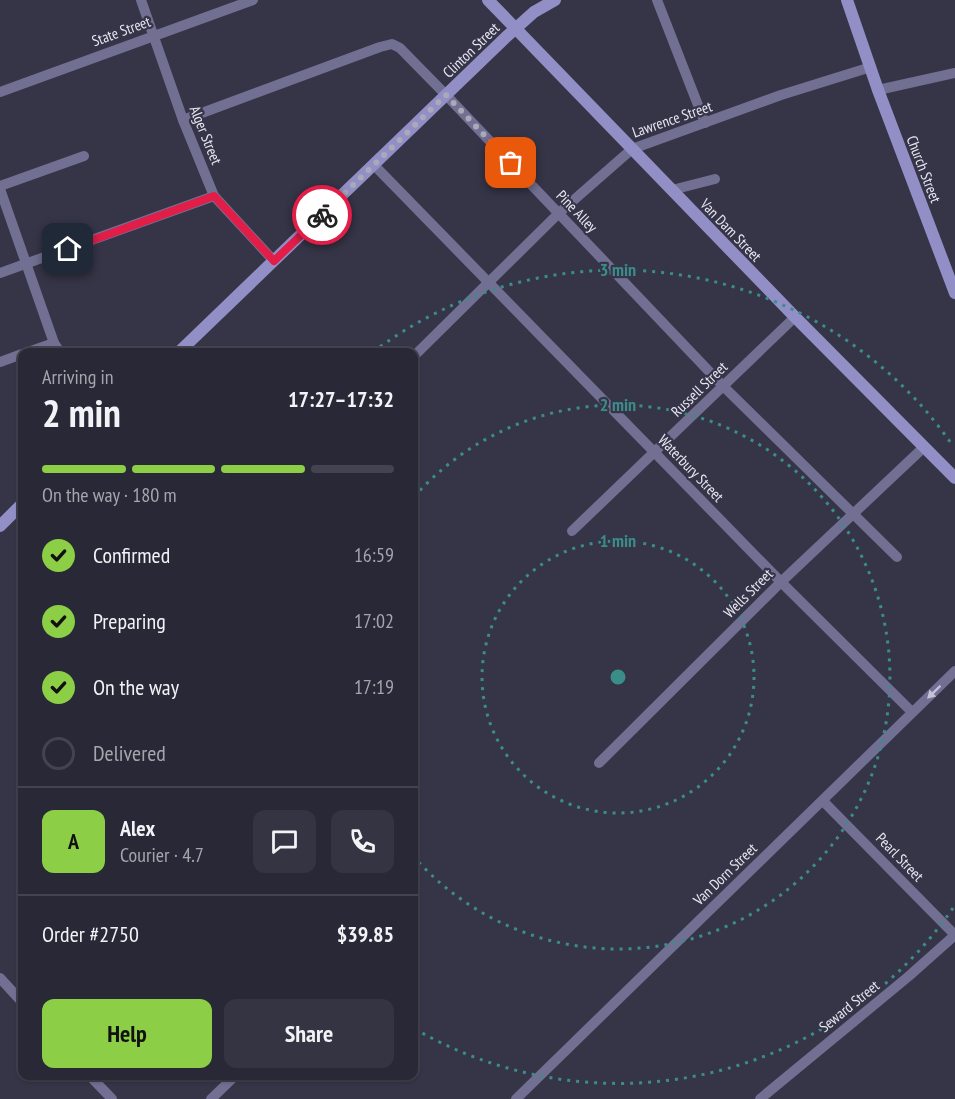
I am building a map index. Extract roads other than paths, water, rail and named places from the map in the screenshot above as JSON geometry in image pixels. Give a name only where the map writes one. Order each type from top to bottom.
[{"type":"main road","name":"Van Dam Street","points":[[488,0],[795,317],[955,478]]},
{"type":"main road","name":"Clinton Street","points":[[183,348],[534,12],[555,0]]},
{"type":"main road","points":[[847,0],[871,67]]},
{"type":"main road","name":"Church Street","points":[[871,67],[955,293]]},
{"type":"main road","points":[[0,526],[18,508]]},
{"type":"street","name":"Alger Street","points":[[141,0],[183,120],[214,196],[274,261]]},
{"type":"street","name":"State Street","points":[[0,92],[253,0]]},
{"type":"street","points":[[657,0],[705,123]]},
{"type":"street","name":"Pine Alley","points":[[183,120],[392,44],[400,48],[723,386],[897,557]]},
{"type":"street","name":"Lawrence Street","points":[[418,352],[490,284],[559,213],[632,148],[781,95],[871,67]]},
{"type":"street","points":[[878,90],[955,73]]},
{"type":"street","points":[[57,348],[0,187],[84,156]]},
{"type":"street","name":"Waterbury Street","points":[[375,165],[781,582],[912,712]]},
{"type":"street","points":[[672,190],[715,179]]},
{"type":"street","points":[[0,273],[214,196]]},
{"type":"street","name":"Russell Street","points":[[572,531],[795,317]]},
{"type":"street","points":[[0,362],[18,355]]},
{"type":"street","name":"Wells Street","points":[[599,763],[781,582],[923,448]]},
{"type":"street","name":"Van Dorn Street","points":[[516,1099],[955,672]]},
{"type":"street","name":"Pearl Street","points":[[824,801],[955,935]]},
{"type":"street","name":"Seward Street","points":[[760,1099],[955,935]]},
{"type":"street","points":[[0,978],[18,998]]},
{"type":"street","points":[[94,1080],[112,1099]]},
{"type":"street","points":[[211,1099],[231,1080]]}]
